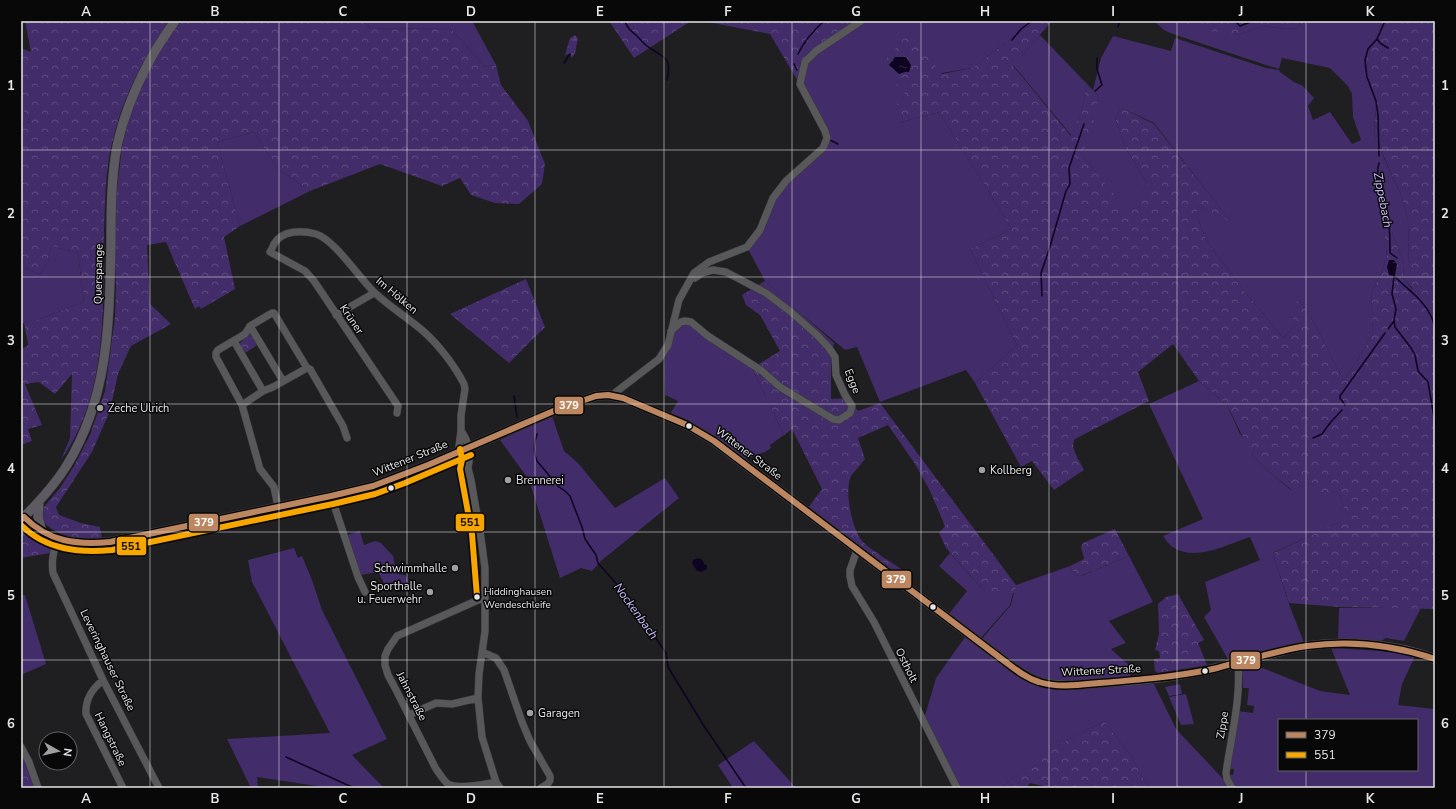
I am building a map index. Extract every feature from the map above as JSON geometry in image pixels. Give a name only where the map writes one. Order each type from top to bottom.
[{"type":"main road","name":"Querspange","points":[[22,516],[39,502],[68,465],[85,432],[96,399],[104,366],[108,340],[112,186],[117,146],[128,110],[149,61],[175,21]]},
{"type":"main road","name":"Wittener Straße","points":[[22,516],[40,531],[58,539],[81,543],[110,542],[331,496],[387,482],[582,400],[596,396],[613,396],[687,425],[714,441],[1003,660],[1028,677],[1038,681],[1048,684],[1065,685],[1126,682],[1197,672],[1307,646],[1333,644],[1395,648],[1435,660]]},
{"type":"main road","points":[[21,531],[40,531],[38,516],[39,502]]},
{"type":"street","points":[[613,396],[616,392],[659,359],[668,345],[682,292],[694,273],[709,262],[748,247],[760,230],[773,198],[786,181],[823,148],[827,138],[825,131],[800,84],[805,62],[816,51],[861,21]]},
{"type":"street","name":"Im Hölken","points":[[270,252],[275,242],[293,232],[302,231],[316,234],[328,240],[374,293],[427,335],[443,352],[462,380],[465,389],[461,415],[462,431],[465,436],[464,450],[470,460],[468,468],[485,568],[484,631],[478,698],[482,737],[498,785]]},
{"type":"street","name":"Krüner","points":[[270,252],[305,271],[314,281],[398,406],[397,413]]},
{"type":"street","name":"Egge","points":[[671,331],[681,322],[691,322],[713,340],[762,371],[780,387],[833,419],[839,420],[850,413],[852,406],[836,375],[835,358],[829,348],[791,312],[766,293],[732,275],[717,269],[702,273],[694,278],[682,292]]},
{"type":"street","points":[[336,315],[374,293]]},
{"type":"street","points":[[278,507],[274,487],[260,469],[242,406],[216,357],[218,350],[245,334],[250,326],[274,313],[307,368],[310,369],[343,426],[347,438]]},
{"type":"street","points":[[250,326],[283,381]]},
{"type":"street","points":[[234,341],[263,391]]},
{"type":"street","points":[[242,406],[263,391],[274,387],[307,368]]},
{"type":"street","points":[[331,496],[364,592]]},
{"type":"street","name":"Leveringhauser Straße","points":[[58,539],[52,557],[51,564],[53,573],[103,680],[159,788]]},
{"type":"street","name":"Ostholt","points":[[858,550],[850,570],[852,586],[874,622],[957,788]]},
{"type":"street","name":"Jahnstraße","points":[[485,597],[397,636],[388,649],[385,656],[385,664],[388,675],[436,769],[443,779],[448,784],[456,787],[498,785]]},
{"type":"street","points":[[482,652],[496,658],[504,670],[530,742],[550,776],[549,783],[541,788]]},
{"type":"street","name":"Zippe","points":[[1232,788],[1227,779],[1226,773],[1239,684],[1238,662]]},
{"type":"street","name":"Hangstraße","points":[[103,680],[90,693],[85,707],[86,714],[123,788]]},
{"type":"street","points":[[409,715],[436,703],[452,704],[478,698]]},
{"type":"street","points":[[21,747],[29,762],[38,788]]},
{"type":"green space","points":[[25,21],[170,21],[148,54],[130,89],[112,145],[108,165],[106,189],[100,350],[95,379],[87,408],[76,435],[61,460],[70,438],[72,374],[55,394],[39,382],[25,384],[42,425],[28,429],[32,441],[21,445],[21,350],[28,345],[24,323],[43,318],[84,302],[78,253],[51,246],[48,262],[39,275],[21,265],[21,124],[30,122],[21,107],[21,48],[31,52]]},
{"type":"green space","points":[[179,21],[364,21],[371,29],[450,28],[485,67],[496,65],[501,85],[528,121],[545,164],[542,184],[519,204],[495,203],[471,195],[460,178],[442,186],[380,164],[310,191],[277,168],[254,132],[217,142],[240,226],[224,237],[235,289],[201,309],[199,306],[195,309],[166,242],[147,245],[150,304],[171,324],[131,346],[118,374],[110,411],[92,452],[56,507],[59,515],[81,523],[100,527],[102,539],[77,538],[62,534],[48,526],[42,520],[43,508],[60,488],[74,466],[90,435],[105,391],[115,317],[116,287],[114,234],[117,188],[122,147],[139,89],[152,62]]},
{"type":"green space","points":[[364,21],[472,21],[496,65],[485,67],[450,28],[371,29]]},
{"type":"green space","points":[[609,21],[691,21],[634,58]]},
{"type":"green space","points":[[702,21],[859,21],[804,62],[799,83],[770,34]]},
{"type":"green space","points":[[864,21],[1035,21],[972,68],[942,73],[905,94],[895,108],[898,123],[939,112],[1012,229],[970,249],[1017,345],[975,383],[966,370],[880,402],[857,347],[845,350],[792,306],[765,281],[748,249],[774,200],[787,183],[828,141],[801,84],[806,63],[816,52]]},
{"type":"green space","points":[[1035,21],[1052,21],[1013,66],[1071,136],[1081,113],[1087,84],[1099,96],[1090,138],[1081,154],[1125,208],[1148,185],[1126,148],[1115,118],[1122,108],[1154,124],[1231,222],[1198,206],[1197,217],[1206,240],[1245,292],[1283,338],[1296,325],[1288,308],[1300,300],[1318,330],[1344,381],[1373,334],[1371,292],[1381,274],[1387,256],[1376,173],[1381,175],[1390,211],[1392,233],[1404,264],[1403,278],[1413,290],[1409,260],[1408,220],[1402,197],[1384,157],[1381,146],[1374,134],[1376,102],[1370,88],[1364,64],[1382,21],[1435,21],[1435,609],[1339,607],[1289,603],[1273,554],[1342,520],[1344,505],[1337,491],[1320,494],[1311,483],[1292,490],[1267,470],[1252,455],[1254,448],[1247,445],[1227,405],[1199,381],[1173,344],[1138,372],[1149,401],[1075,439],[1073,446],[1074,450],[1084,470],[1054,490],[1032,461],[1021,467],[975,383],[1017,345],[970,249],[1012,229],[939,112],[898,123],[894,108],[905,94],[880,66],[908,34],[942,74],[972,68]]},
{"type":"green space","points":[[1154,21],[1183,21],[1239,35],[1262,26],[1285,29],[1296,28],[1307,21],[1382,21],[1364,65],[1370,88],[1376,102],[1374,134],[1381,146],[1384,158],[1402,197],[1408,220],[1409,260],[1414,290],[1403,278],[1404,264],[1392,233],[1390,211],[1381,175],[1377,173],[1387,256],[1381,274],[1371,292],[1373,334],[1344,381],[1318,330],[1300,300],[1296,325],[1283,338],[1245,292],[1206,240],[1197,217],[1198,206],[1230,221],[1154,123],[1122,108],[1115,118],[1126,148],[1148,185],[1125,209],[1081,154],[1099,96],[1093,90],[1101,58],[1113,36],[1171,51],[1175,38],[1266,68],[1279,70],[1294,82],[1303,86],[1314,98],[1308,106],[1313,120],[1330,112],[1352,144],[1361,140],[1353,117],[1352,94],[1348,86],[1330,68],[1282,58],[1279,69],[1170,33]]},
{"type":"green space","points":[[1183,21],[1307,21],[1296,28],[1285,29],[1262,26],[1239,35],[1185,28]]},
{"type":"green space","points":[[575,35],[578,38],[575,53],[572,58],[570,54],[565,55],[570,38]]},
{"type":"green space","points":[[1040,35],[1087,84],[1081,113],[1072,136],[1013,65]]},
{"type":"green space","points":[[21,107],[30,122],[21,124]]},
{"type":"green space","points":[[254,132],[277,168],[310,191],[240,226],[217,142]]},
{"type":"green space","points":[[51,246],[78,253],[84,302],[43,318],[21,324],[21,265],[39,275],[48,262]]},
{"type":"green space","points":[[526,279],[545,327],[509,363],[450,314]]},
{"type":"green space","points":[[765,281],[834,343],[831,364],[831,399],[848,398],[858,411],[880,403],[1016,585],[1015,593],[986,593],[946,548],[939,533],[945,526],[930,491],[915,464],[888,425],[858,438],[865,459],[851,476],[848,491],[850,510],[859,537],[872,550],[904,571],[899,578],[808,508],[822,489],[792,429],[784,435],[752,368],[780,351],[760,315],[746,305],[742,295]]},
{"type":"green space","points":[[1400,288],[1395,305],[1390,309],[1388,303],[1392,294],[1392,289]]},
{"type":"green space","points":[[689,324],[752,368],[784,435],[770,445],[771,448],[765,452],[743,460],[670,414],[678,401],[665,395],[666,349],[678,325]]},
{"type":"green space","points":[[250,333],[259,344],[245,353],[239,344]]},
{"type":"green space","points":[[1199,381],[1227,405],[1240,434],[1254,448],[1252,455],[1267,470],[1291,490],[1311,483],[1320,493],[1337,491],[1343,502],[1343,520],[1274,552],[1273,554],[1289,604],[1304,643],[1229,661],[1204,617],[1211,610],[1205,582],[1260,560],[1250,537],[1212,550],[1192,553],[1183,552],[1174,548],[1163,536],[1203,519],[1149,404]]},
{"type":"green space","points":[[552,416],[564,451],[578,463],[615,508],[665,478],[679,498],[602,560],[592,571],[581,568],[560,578],[529,480],[500,440]]},
{"type":"green space","points":[[194,529],[195,536],[94,556],[92,549],[109,547]]},
{"type":"green space","points":[[1115,529],[1129,556],[1080,576],[1075,575],[1070,566],[1084,559],[1081,547],[1083,543]]},
{"type":"green space","points":[[360,531],[364,545],[375,541],[381,543],[393,556],[397,574],[405,575],[408,581],[403,586],[386,587],[378,572],[361,575],[347,535]]},
{"type":"green space","points":[[27,534],[48,542],[50,546],[50,553],[21,558],[21,536]]},
{"type":"green space","points":[[294,548],[298,558],[302,556],[322,610],[387,739],[352,755],[384,788],[330,788],[257,777],[258,788],[251,788],[227,739],[330,733],[252,582],[248,560]]},
{"type":"green space","points":[[950,553],[986,593],[1013,593],[1010,605],[980,639],[948,615],[967,591],[939,566]]},
{"type":"green space","points":[[1129,556],[1153,602],[1109,621],[1126,643],[1111,649],[1130,666],[1130,678],[1081,682],[1044,680],[1021,670],[981,640],[1011,605],[1016,585],[1070,566],[1075,575],[1081,576]]},
{"type":"green space","points":[[1178,594],[1204,640],[1198,643],[1207,665],[1158,673],[1155,671],[1154,659],[1160,658],[1159,651],[1155,650],[1159,634],[1158,604],[1166,597]]},
{"type":"green space","points":[[21,595],[25,595],[46,664],[21,675]]},
{"type":"green space","points":[[1339,608],[1421,608],[1404,641],[1386,638],[1381,641],[1372,642],[1338,641]]},
{"type":"green space","points":[[965,637],[1005,667],[1074,688],[1154,684],[1176,729],[1230,788],[1149,788],[1129,753],[1104,721],[1037,759],[1002,788],[958,788],[924,719],[936,678]]},
{"type":"green space","points":[[1331,648],[1381,651],[1415,656],[1402,684],[1398,705],[1435,709],[1435,786],[1412,788],[1234,788],[1227,774],[1233,775],[1234,769],[1228,769],[1238,711],[1253,713],[1254,706],[1247,705],[1249,688],[1243,688],[1241,666],[1250,663],[1320,691],[1350,695]]},
{"type":"green space","points":[[1180,684],[1182,694],[1169,696],[1165,687]]},
{"type":"green space","points":[[1186,694],[1194,724],[1181,725],[1169,697]]},
{"type":"green space","points":[[1104,721],[1129,753],[1149,788],[1044,788],[1043,786],[1030,783],[1026,788],[1002,788],[1013,777],[1050,750]]},
{"type":"green space","points":[[754,741],[796,788],[733,788],[718,765]]},
{"type":"green space","points":[[21,752],[25,759],[34,788],[21,788]]},
{"type":"water","points":[[895,57],[906,57],[911,65],[909,72],[899,74],[889,65]]},
{"type":"water","points":[[1389,260],[1394,260],[1397,264],[1394,276],[1389,275],[1387,267]]},
{"type":"water","points":[[697,558],[701,559],[707,566],[707,569],[701,572],[697,571],[692,563],[693,560]]},
{"type":"waterway","points":[[625,21],[629,29],[644,44],[665,58],[668,62],[669,72],[667,80]]},
{"type":"waterway","points":[[798,54],[809,36],[824,21]]},
{"type":"waterway","points":[[1012,40],[1021,29],[1032,21]]},
{"type":"waterway","points":[[1118,27],[1120,21]]},
{"type":"waterway","points":[[1235,21],[1240,26],[1253,21]]},
{"type":"waterway","name":"Zippebach","points":[[1379,156],[1378,115],[1376,101],[1367,77],[1365,60],[1368,49],[1377,39],[1385,21]]},
{"type":"waterway","points":[[1377,39],[1388,48]]},
{"type":"waterway","points":[[564,63],[570,54]]},
{"type":"waterway","points":[[1095,91],[1102,85],[1097,69],[1097,58]]},
{"type":"waterway","points":[[794,64],[797,70]]},
{"type":"waterway","points":[[1042,296],[1041,273],[1066,191],[1070,184],[1069,168],[1084,124]]},
{"type":"waterway","points":[[830,140],[838,144]]},
{"type":"waterway","name":"Zippebach","points":[[1379,163],[1378,176],[1387,210],[1390,232],[1390,253],[1397,258]]},
{"type":"waterway","points":[[1394,276],[1392,294],[1396,309],[1394,320],[1395,327],[1411,348],[1415,355],[1418,371],[1428,382],[1435,423]]},
{"type":"waterway","name":"Zippebach","points":[[1394,276],[1424,304],[1433,320],[1435,328]]},
{"type":"waterway","points":[[1388,329],[1394,321]]},
{"type":"waterway","points":[[1345,405],[1340,396],[1385,333]]},
{"type":"waterway","name":"Nockenbach","points":[[514,396],[517,417]]},
{"type":"waterway","points":[[1313,438],[1322,434],[1342,410]]},
{"type":"waterway","name":"Nockenbach","points":[[537,434],[534,448],[537,461],[559,487],[570,496],[585,539],[596,555],[598,563],[628,597],[666,653],[668,667],[704,726],[746,788]]},
{"type":"waterway","points":[[286,757],[354,788]]},
{"type":"transit line","name":"379","points":[[21,520],[24,517],[43,532],[53,537],[74,542],[98,543],[110,542],[331,496],[373,486],[428,465],[556,410],[596,396],[608,395],[623,398],[687,425],[714,441],[1016,669],[1029,678],[1039,682],[1069,686],[1170,676],[1199,672],[1271,653],[1323,644],[1356,644],[1388,647],[1435,659]]},
{"type":"transit line","name":"551","points":[[460,449],[462,460],[460,469],[472,534],[477,597]]},
{"type":"transit line","name":"551","points":[[21,525],[41,540],[52,545],[75,550],[112,550],[375,494],[471,455]]},
{"type":"place","name":"Zeche Ulrich","points":[[100,408]]},
{"type":"place","name":"Kollberg","points":[[982,470]]},
{"type":"place","name":"Brennerei","points":[[508,480]]},
{"type":"place","name":"Schwimmhalle","points":[[455,568]]},
{"type":"place","name":"Sporthalle u. Feuerwehr","points":[[430,592]]},
{"type":"place","name":"Hiddinghausen Wendeschleife","points":[[477,597]]},
{"type":"place","name":"Garagen","points":[[530,713]]}]
